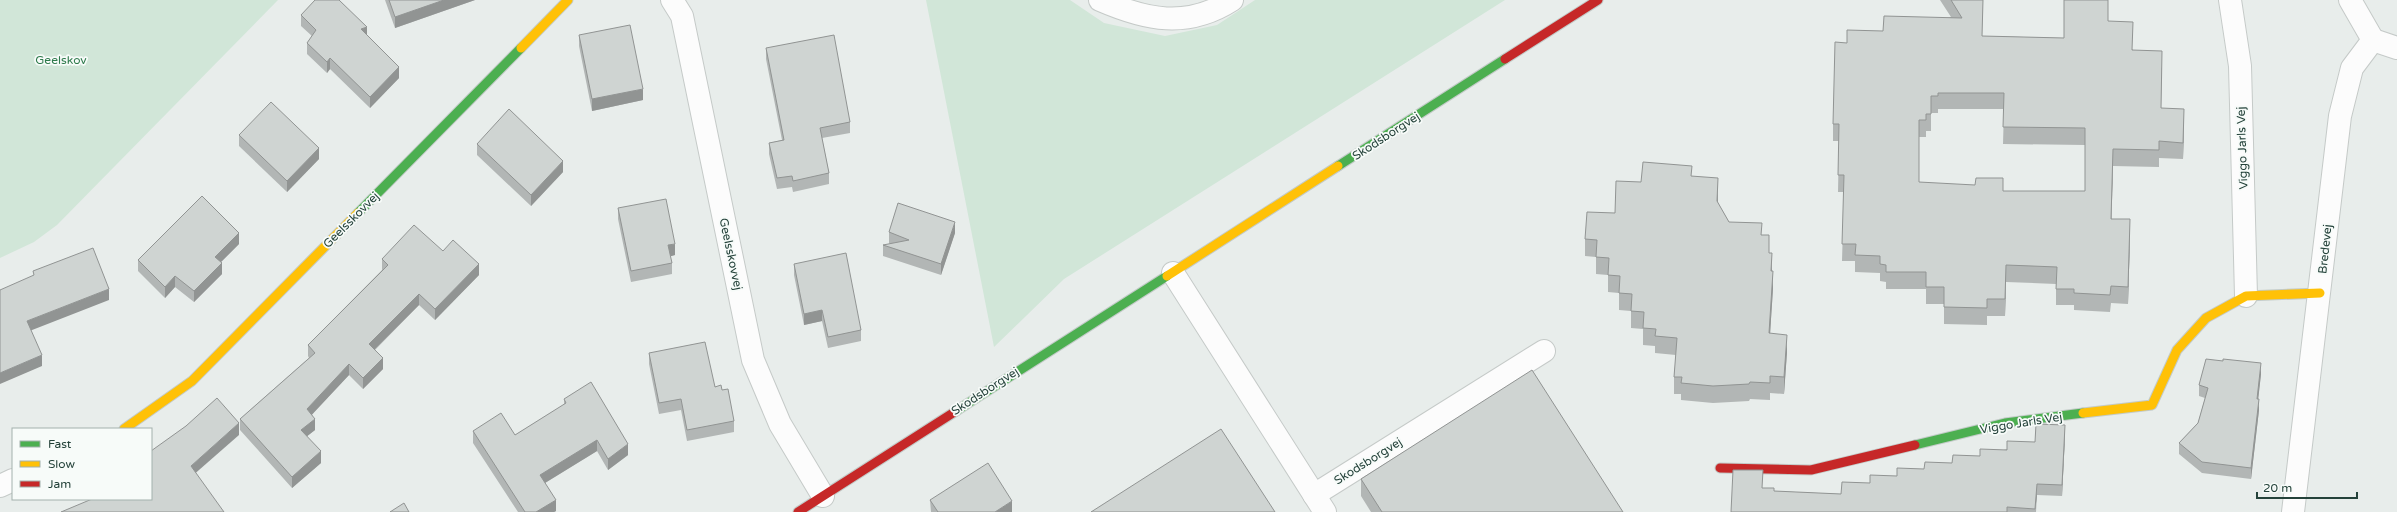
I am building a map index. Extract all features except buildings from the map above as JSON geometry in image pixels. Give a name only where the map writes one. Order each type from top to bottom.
[{"type":"street","name":"Geelsskovvej","points":[[125,428],[192,382],[568,0]]},
{"type":"street","name":"Geelsskovvej","points":[[672,0],[682,16],[752,360],[780,424],[823,496]]},
{"type":"street","points":[[1100,0],[1128,12],[1169,20],[1216,10],[1232,0]]},
{"type":"street","name":"Skodsborgvej","points":[[798,512],[1598,0]]},
{"type":"street","name":"Viggo Jarls Vej","points":[[2230,0],[2240,66],[2246,296]]},
{"type":"street","points":[[2350,0],[2373,40],[2397,48]]},
{"type":"street","name":"Bredevej","points":[[2293,512],[2340,116],[2352,68],[2373,40]]},
{"type":"street","name":"Skodsborgvej","points":[[1173,273],[1319,503],[1544,351]]},
{"type":"street","name":"Viggo Jarls Vej","points":[[1720,468],[1811,470],[2005,423],[2152,405],[2177,350],[2206,318],[2246,296],[2320,293]]},
{"type":"street","points":[[0,486],[12,480]]},
{"type":"green space","name":"Geelskov","points":[[0,0],[278,0],[57,225],[34,242],[0,258]]},
{"type":"green space","points":[[926,0],[1070,0],[1104,23],[1165,36],[1217,25],[1255,0],[1505,0],[1064,279],[994,347]]},
{"type":"traffic: fast","points":[[358,213],[521,48]]},
{"type":"traffic: fast","points":[[1338,166],[1505,59]]},
{"type":"traffic: fast","points":[[956,411],[1167,276]]},
{"type":"traffic: fast","points":[[1915,445],[2005,423],[2083,413]]},
{"type":"traffic: slow","points":[[521,48],[568,0]]},
{"type":"traffic: slow","points":[[1167,276],[1338,166]]},
{"type":"traffic: slow","points":[[125,428],[192,381],[358,213]]},
{"type":"traffic: slow","points":[[2083,413],[2152,405],[2177,350],[2206,318],[2246,296],[2320,293]]},
{"type":"traffic: jam","points":[[1505,59],[1598,0]]},
{"type":"traffic: jam","points":[[798,512],[956,411]]},
{"type":"traffic: jam","points":[[1720,468],[1811,470],[1915,445]]}]
